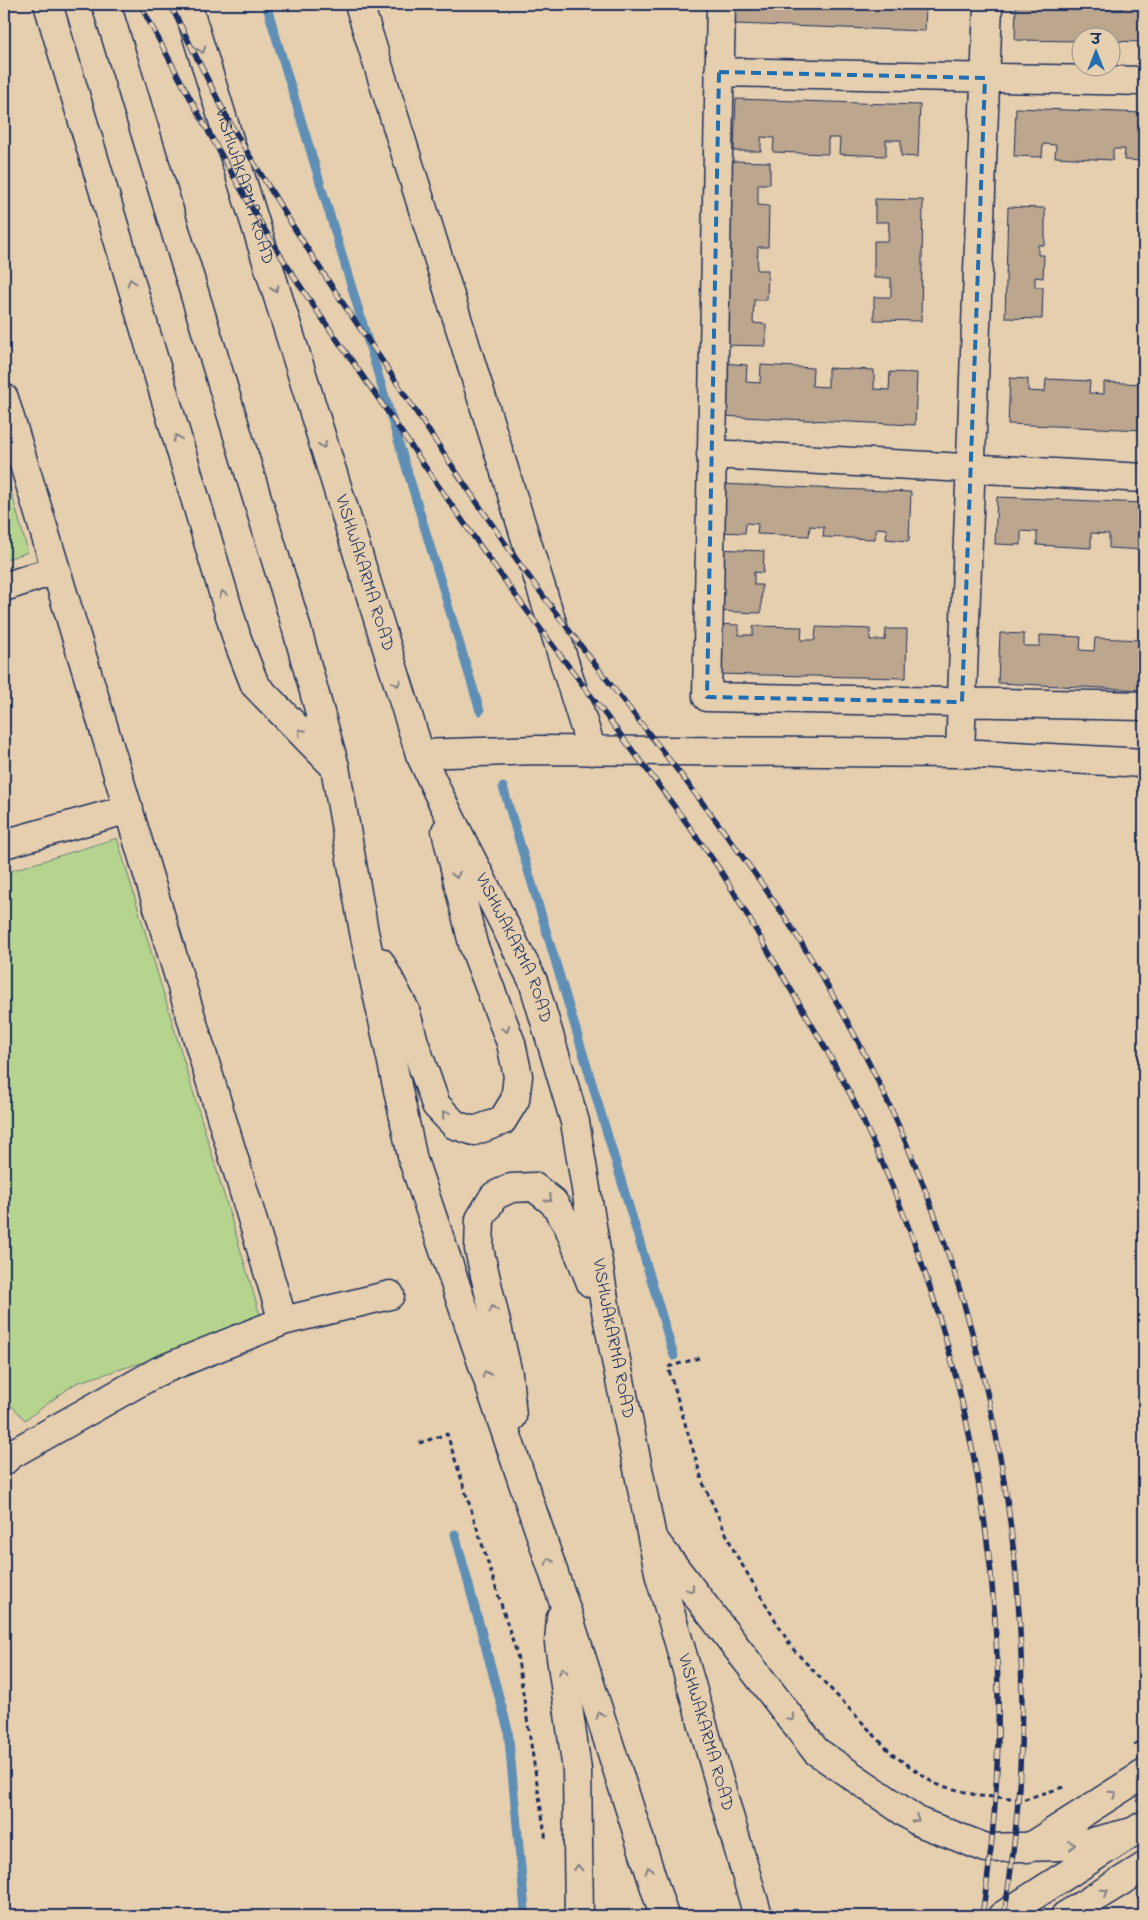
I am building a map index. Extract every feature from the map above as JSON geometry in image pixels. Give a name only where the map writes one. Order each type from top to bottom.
[{"type":"street","points":[[48,4],[237,639],[255,685],[335,767]]},
{"type":"street","points":[[106,4],[294,620],[335,767],[364,932],[413,1160],[563,1602],[664,1916]]},
{"type":"street","name":"VISHWAKARMA ROAD","points":[[187,4],[420,754],[533,981],[575,1122],[606,1311],[651,1537],[663,1587],[758,1916]]},
{"type":"street","points":[[359,4],[592,752]]},
{"type":"street","points":[[721,4],[706,697],[1144,706]]},
{"type":"street","points":[[960,753],[988,4]]},
{"type":"street","points":[[720,72],[1144,81]]},
{"type":"street","points":[[4,398],[283,1321]]},
{"type":"street","points":[[711,454],[1144,478]]},
{"type":"street","points":[[4,588],[56,570]]},
{"type":"street","points":[[420,754],[536,750],[592,752],[960,753],[1144,763]]},
{"type":"street","points":[[364,932],[405,1010],[436,1105],[455,1125],[474,1132],[502,1121],[515,1100],[518,1076],[511,1044],[473,944],[438,793]]},
{"type":"street","points":[[4,844],[129,809]]},
{"type":"street","points":[[515,1461],[508,1374],[479,1249],[480,1219],[494,1196],[511,1188],[534,1187],[553,1202],[568,1225],[588,1279],[606,1311]]},
{"type":"street","points":[[6,1455],[160,1371],[283,1321],[390,1295]]},
{"type":"street","points":[[651,1537],[816,1751],[919,1822],[986,1848],[1028,1848],[1092,1842],[1138,1828]]},
{"type":"street","points":[[563,1602],[559,1643],[577,1770],[579,1916]]},
{"type":"street","points":[[1028,1848],[1144,1774]]},
{"type":"street","points":[[1002,1916],[1138,1828]]},
{"type":"street","points":[[1065,1916],[1144,1867]]},
{"type":"path","points":[[699,1358],[668,1367],[700,1473],[735,1554],[792,1648],[892,1754],[935,1784],[980,1796],[1025,1799],[1070,1785]]},
{"type":"path","points":[[419,1443],[447,1434],[517,1654],[547,1846]]},
{"type":"path","points":[[1128,1749],[1144,1739]]},
{"type":"highlighted area","points":[[719,72],[985,78],[962,702],[707,697]]},
{"type":"green space","points":[[4,466],[28,552],[4,560]]},
{"type":"green space","points":[[117,838],[263,1325],[76,1383],[25,1420],[4,1397],[4,873]]},
{"type":"building","points":[[735,4],[926,4],[925,31],[735,24]]},
{"type":"building","points":[[1016,4],[1105,4],[1104,9],[1122,9],[1122,4],[1144,4],[1144,42],[1120,41],[1120,28],[1070,28],[1070,41],[1015,40]]},
{"type":"building","points":[[736,99],[920,105],[918,157],[901,156],[901,140],[886,140],[886,156],[839,154],[840,138],[828,138],[828,154],[773,152],[774,138],[761,137],[761,151],[734,151]]},
{"type":"building","points":[[1016,108],[1144,113],[1144,161],[1124,160],[1125,149],[1113,149],[1113,160],[1055,157],[1056,145],[1043,144],[1042,157],[1014,156]]},
{"type":"building","points":[[730,161],[770,162],[770,184],[758,184],[758,205],[769,206],[768,247],[758,247],[757,270],[768,270],[767,300],[754,300],[753,323],[766,324],[766,346],[726,345]]},
{"type":"building","points":[[875,199],[923,200],[921,321],[874,320],[874,297],[891,297],[891,278],[874,278],[874,241],[888,241],[889,222],[875,222]]},
{"type":"building","points":[[1008,207],[1045,208],[1045,245],[1038,245],[1038,255],[1044,255],[1043,278],[1035,277],[1035,287],[1043,287],[1042,319],[1005,318]]},
{"type":"building","points":[[723,363],[747,365],[746,382],[760,383],[761,365],[813,368],[812,386],[828,387],[828,368],[874,370],[874,389],[889,390],[890,372],[917,373],[915,425],[720,416]]},
{"type":"building","points":[[1010,378],[1028,379],[1028,391],[1045,392],[1046,379],[1090,381],[1089,393],[1104,394],[1104,382],[1144,384],[1144,430],[1008,424]]},
{"type":"building","points":[[719,484],[911,492],[909,541],[886,539],[887,529],[876,528],[875,539],[823,537],[824,527],[810,526],[809,536],[757,534],[758,524],[746,523],[745,533],[717,532]]},
{"type":"building","points":[[997,497],[1144,503],[1144,550],[1109,548],[1109,534],[1091,533],[1091,548],[1037,545],[1037,532],[1021,531],[1021,545],[995,544]]},
{"type":"building","points":[[717,549],[764,551],[763,573],[754,572],[754,585],[762,585],[761,613],[714,611]]},
{"type":"building","points":[[1142,604],[1144,604],[1144,627],[1141,627]]},
{"type":"building","points":[[717,624],[739,625],[739,635],[753,635],[753,626],[802,627],[801,640],[815,640],[816,627],[870,629],[870,640],[885,640],[886,629],[907,629],[906,678],[715,674]]},
{"type":"building","points":[[1000,633],[1024,634],[1024,646],[1040,646],[1040,635],[1081,637],[1080,650],[1094,651],[1095,638],[1143,640],[1144,690],[998,683]]},
{"type":"waterway","points":[[266,4],[480,711]]},
{"type":"waterway","points":[[503,787],[674,1356]]},
{"type":"waterway","points":[[455,1534],[508,1730],[525,1910],[524,1916]]},
{"type":"railway","points":[[140,4],[230,170],[299,284],[503,578],[716,864],[824,1045],[866,1127],[906,1220],[939,1316],[965,1413],[983,1513],[995,1613],[998,1714],[994,1815],[982,1916]]},
{"type":"railway","points":[[170,4],[247,152],[322,271],[461,480],[545,599],[718,824],[784,916],[851,1028],[908,1146],[953,1269],[988,1396],[1011,1525],[1021,1655],[1019,1786],[1004,1916]]}]
